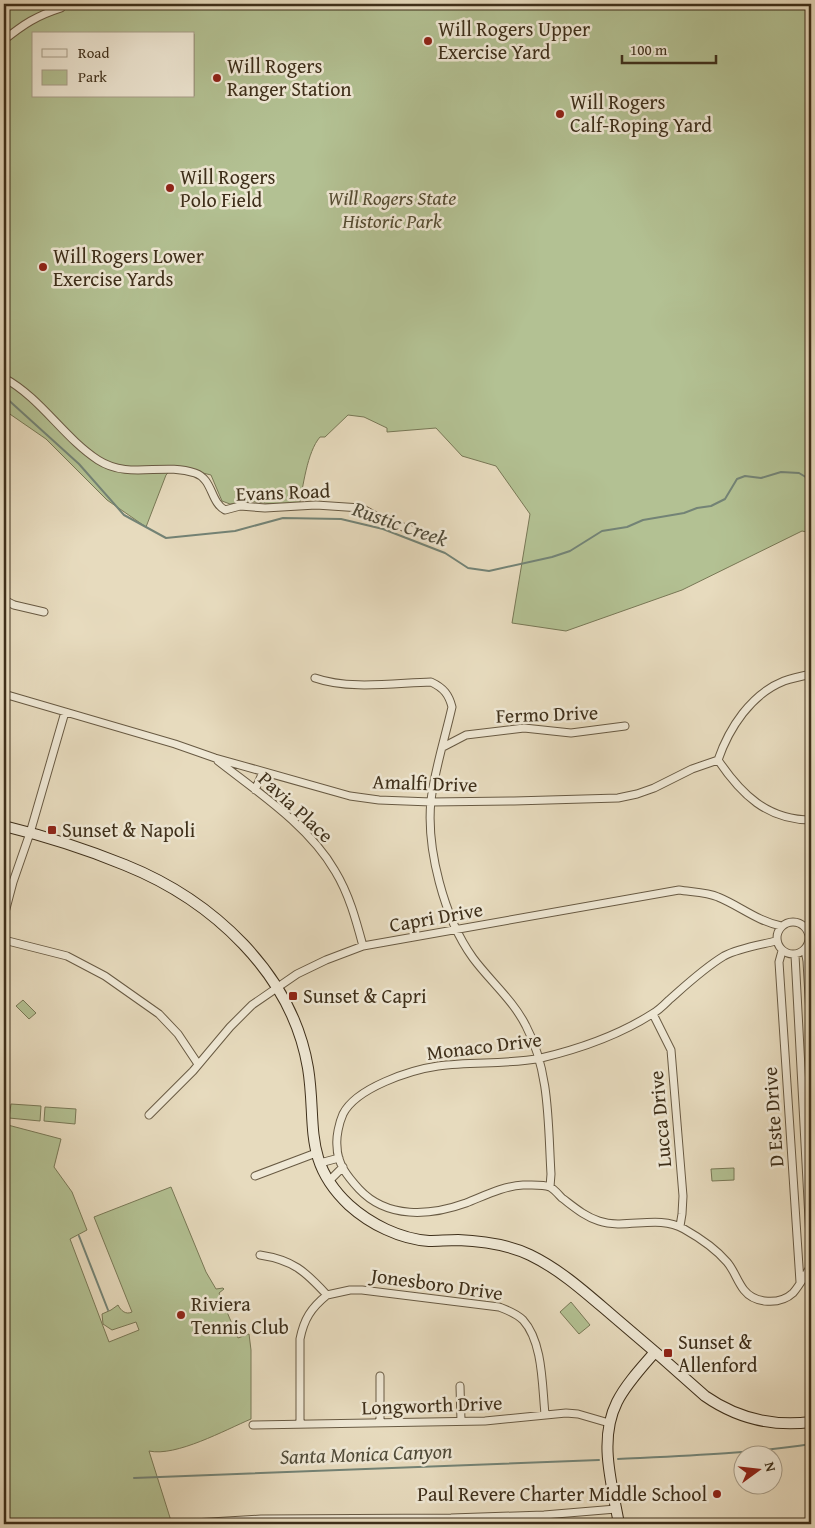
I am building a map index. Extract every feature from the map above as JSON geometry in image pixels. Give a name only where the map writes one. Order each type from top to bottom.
[{"type":"main road","points":[[4,826],[127,866],[175,891],[204,909],[258,960],[277,987],[291,1016],[305,1053],[310,1085],[313,1138],[320,1163],[339,1194],[362,1216],[378,1225],[413,1239],[484,1242],[506,1246],[528,1254],[557,1270],[705,1396],[734,1414],[770,1424],[811,1422]]},
{"type":"main road","points":[[619,1524],[607,1450],[609,1423],[617,1402],[625,1389],[655,1352]]},
{"type":"street","points":[[4,40],[26,22],[61,8]]},
{"type":"street","name":"Evans Road","points":[[4,378],[15,384],[32,398],[82,448],[114,469],[174,470],[197,474],[205,478],[220,507],[225,510],[240,506],[265,508],[316,504],[361,508],[385,521],[430,536]]},
{"type":"street","points":[[4,600],[14,605],[44,612]]},
{"type":"street","points":[[811,674],[784,681],[759,697],[732,727],[718,760],[747,797],[775,813],[791,818],[811,820]]},
{"type":"street","points":[[314,678],[329,683],[355,684],[432,682],[446,692],[452,708],[436,768],[431,802],[431,835],[437,877],[456,930],[472,957],[513,1005],[527,1027],[538,1058],[546,1093],[552,1174],[550,1187],[582,1214],[601,1222],[620,1225],[665,1223],[680,1226],[717,1251],[730,1265],[744,1290],[761,1301],[787,1298],[794,1292],[811,1266]]},
{"type":"street","name":"Amalfi Drive","points":[[4,694],[263,772],[350,796],[379,800],[514,802],[627,797],[654,788],[692,769],[718,760]]},
{"type":"street","points":[[4,916],[65,712]]},
{"type":"street","name":"Fermo Drive","points":[[443,747],[466,735],[524,728],[571,733],[625,726]]},
{"type":"street","name":"Pavia Place","points":[[214,758],[308,834],[321,850],[345,889],[364,946]]},
{"type":"street","points":[[255,790],[263,772]]},
{"type":"street","name":"Capri Drive","points":[[148,1115],[252,1005],[310,967],[364,946],[680,890],[716,896],[770,924],[781,926]]},
{"type":"street","points":[[808,945],[794,954],[782,951],[776,941],[776,935],[781,926],[791,921],[802,924],[811,922]]},
{"type":"street","points":[[802,924],[808,932],[807,961],[811,1032]]},
{"type":"street","points":[[4,940],[67,956],[106,976],[159,1014],[178,1034],[198,1064]]},
{"type":"street","name":"Monaco Drive","points":[[550,1187],[512,1186],[462,1204],[420,1213],[393,1210],[363,1193],[343,1167],[337,1146],[343,1114],[355,1099],[375,1087],[414,1072],[437,1066],[526,1061],[580,1048],[653,1014],[704,970],[726,955],[776,941]]},
{"type":"street","name":"D Este Drive","points":[[782,951],[779,962],[800,1283]]},
{"type":"street","name":"D Este Drive","points":[[794,954],[811,1257]]},
{"type":"street","name":"Lucca Drive","points":[[653,1014],[671,1050],[683,1196],[680,1226]]},
{"type":"street","points":[[255,1176],[316,1153]]},
{"type":"street","points":[[320,1163],[339,1158]]},
{"type":"street","points":[[330,1181],[343,1167]]},
{"type":"street","points":[[260,1255],[285,1260],[296,1265],[306,1272],[327,1296],[316,1304],[308,1314],[300,1338],[300,1424]]},
{"type":"street","name":"Jonesboro Drive","points":[[327,1296],[350,1290],[362,1290],[499,1307],[511,1312],[522,1320],[532,1333],[536,1346],[546,1414]]},
{"type":"street","points":[[380,1376],[380,1423]]},
{"type":"street","points":[[460,1386],[461,1421]]},
{"type":"street","name":"Longworth Drive","points":[[254,1425],[485,1421],[546,1414],[578,1414],[609,1423]]},
{"type":"street","points":[[177,1524],[544,1515],[616,1509]]},
{"type":"street","points":[[544,1515],[544,1524]]},
{"type":"green space","name":"Will Rogers State Historic Park","points":[[4,4],[811,4],[811,533],[802,531],[682,590],[566,631],[512,623],[530,514],[496,466],[462,456],[436,428],[387,432],[387,428],[364,417],[348,415],[325,437],[320,437],[316,443],[306,470],[299,507],[247,501],[230,504],[222,501],[211,475],[174,467],[166,475],[146,527],[107,500],[46,439],[4,410],[4,39],[6,27],[4,24]]},
{"type":"green space","points":[[23,1000],[36,1013],[29,1019],[16,1006]]},
{"type":"green space","points":[[11,1104],[41,1106],[40,1121],[9,1118]]},
{"type":"green space","points":[[45,1107],[76,1109],[75,1124],[44,1121]]},
{"type":"green space","points":[[4,1124],[61,1139],[54,1167],[72,1192],[87,1230],[70,1239],[109,1342],[139,1330],[136,1322],[112,1330],[103,1324],[102,1314],[118,1305],[124,1312],[132,1312],[94,1217],[171,1187],[206,1272],[216,1289],[224,1289],[219,1293],[238,1338],[249,1334],[251,1350],[251,1419],[214,1436],[186,1446],[160,1452],[149,1451],[172,1524],[4,1524]]},
{"type":"green space","points":[[734,1168],[734,1180],[712,1181],[711,1169]]},
{"type":"green space","points":[[571,1302],[590,1325],[579,1334],[560,1312]]},
{"type":"waterway","name":"Rustic Creek","points":[[4,396],[79,464],[124,515],[166,538],[235,531],[283,518],[341,519],[383,529],[445,553],[468,568],[489,571],[552,557],[570,551],[602,531],[627,527],[643,520],[711,506],[725,499],[737,479],[745,476],[761,478],[781,472],[799,473],[811,482]]},
{"type":"waterway","points":[[79,1236],[108,1310]]},
{"type":"waterway","name":"Santa Monica Canyon","points":[[618,1459],[690,1456],[811,1444]]},
{"type":"waterway","name":"Santa Monica Canyon","points":[[134,1478],[599,1460]]},
{"type":"place","name":"Will Rogers Upper Exercise Yard","points":[[428,41]]},
{"type":"place","name":"Will Rogers Ranger Station","points":[[217,78]]},
{"type":"place","name":"Will Rogers Calf-Roping Yard","points":[[560,114]]},
{"type":"place","name":"Will Rogers Polo Field","points":[[170,188]]},
{"type":"place","name":"Will Rogers Lower Exercise Yards","points":[[43,267]]},
{"type":"place","name":"Sunset & Napoli","points":[[52,830]]},
{"type":"place","name":"Sunset & Capri","points":[[293,996]]},
{"type":"place","name":"Riviera Tennis Club","points":[[181,1315]]},
{"type":"place","name":"Sunset & Allenford","points":[[668,1353]]},
{"type":"place","name":"Paul Revere Charter Middle School","points":[[717,1494]]}]
